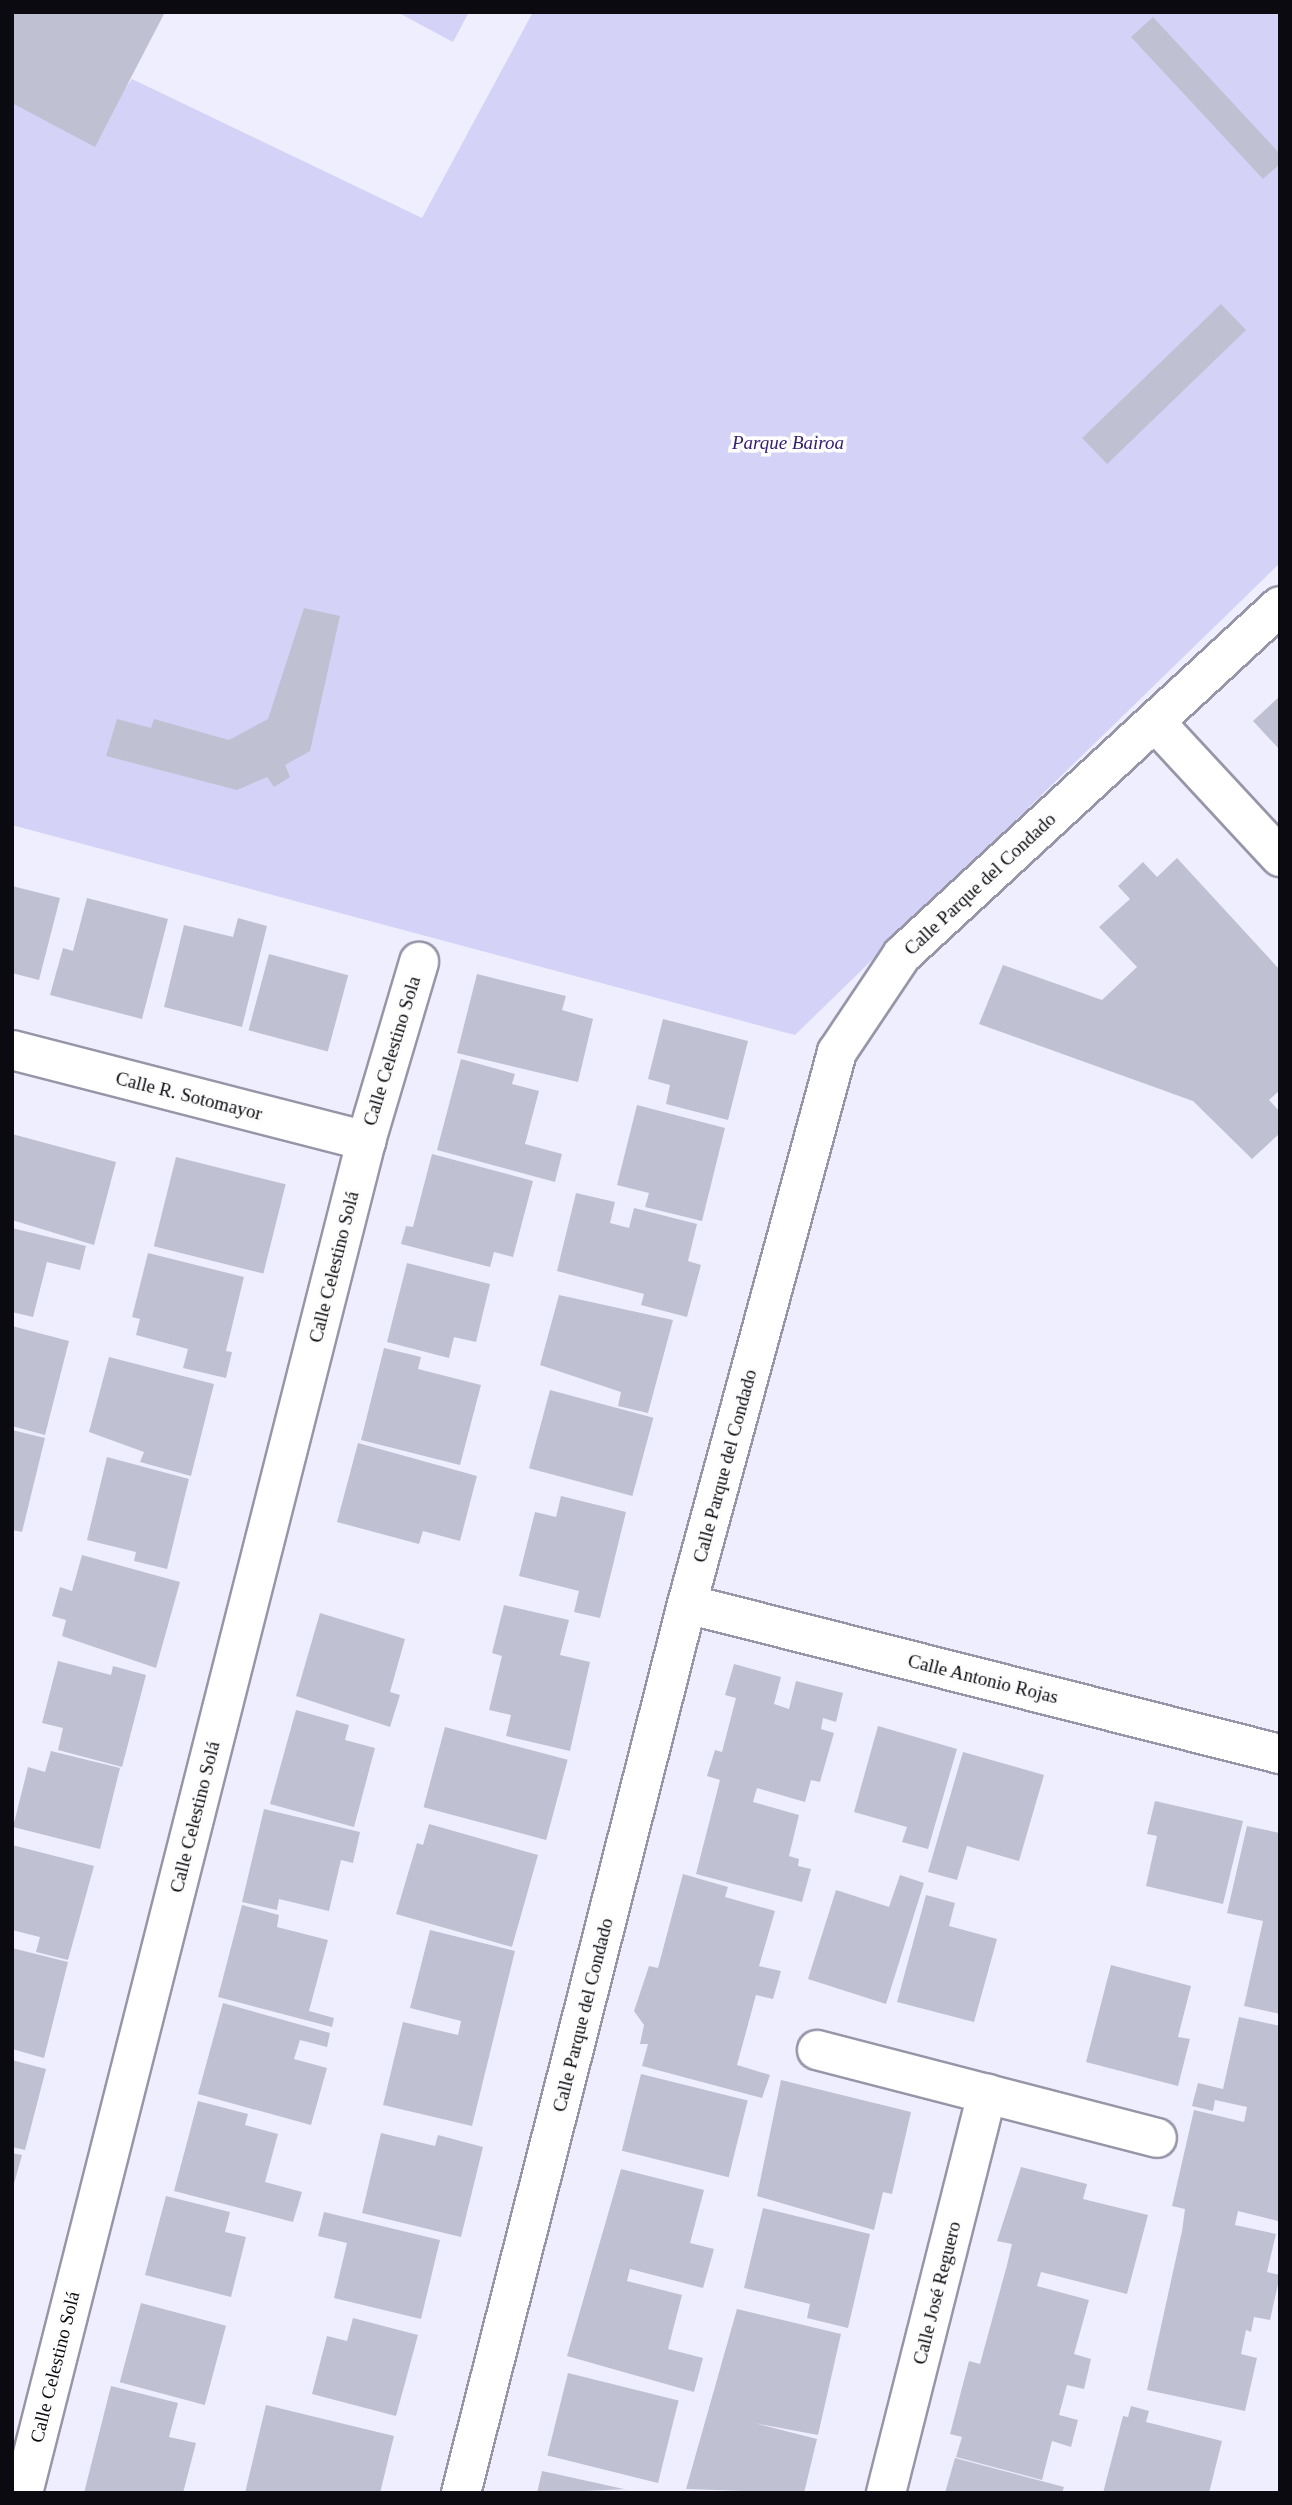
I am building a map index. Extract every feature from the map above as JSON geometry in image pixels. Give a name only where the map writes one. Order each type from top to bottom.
[{"type":"street","name":"Calle Parque del Condado","points":[[461,2493],[687,1604],[837,1052],[902,955],[1280,606]]},
{"type":"street","points":[[1155,722],[1280,857]]},
{"type":"street","name":"Calle Celestino Sola","points":[[366,1141],[419,962]]},
{"type":"street","name":"Calle R. Sotomayor","points":[[12,1050],[366,1141]]},
{"type":"street","name":"Calle Celestino Solá","points":[[23,2493],[366,1141]]},
{"type":"street","name":"Calle Antonio Rojas","points":[[687,1604],[1280,1754]]},
{"type":"street","points":[[817,2050],[1157,2138]]},
{"type":"street","name":"Calle José Reguero","points":[[886,2493],[987,2094]]},
{"type":"green space","points":[[397,12],[469,12],[453,42]]},
{"type":"green space","name":"Parque Bairoa","points":[[533,12],[1280,12],[1280,563],[795,1035],[12,825],[12,99],[88,138],[132,79],[422,218]]},
{"type":"building","points":[[12,12],[165,12],[95,147],[12,103]]},
{"type":"building","points":[[1153,17],[1280,154],[1280,164],[1263,179],[1131,37]]},
{"type":"building","points":[[1221,304],[1246,330],[1107,464],[1082,438]]},
{"type":"building","points":[[304,608],[340,616],[310,751],[285,765],[290,777],[274,787],[267,777],[237,790],[106,756],[117,719],[151,728],[154,719],[229,740],[268,719]]},
{"type":"building","points":[[1280,696],[1280,750],[1253,721]]},
{"type":"building","points":[[1177,858],[1280,970],[1280,1090],[1269,1100],[1280,1112],[1280,1133],[1252,1159],[1193,1101],[979,1024],[1003,965],[1102,1000],[1137,967],[1099,927],[1130,899],[1118,886],[1143,862],[1157,877]]},
{"type":"building","points":[[12,886],[60,898],[39,980],[12,973]]},
{"type":"building","points":[[87,898],[168,919],[142,1019],[50,995],[63,948],[73,951]]},
{"type":"building","points":[[238,918],[267,926],[242,1027],[164,1007],[184,925],[233,937]]},
{"type":"building","points":[[269,954],[348,975],[328,1052],[249,1030]]},
{"type":"building","points":[[477,974],[566,996],[562,1010],[593,1019],[578,1082],[457,1053]]},
{"type":"building","points":[[663,1019],[748,1041],[728,1120],[666,1104],[670,1085],[648,1079]]},
{"type":"building","points":[[461,1059],[515,1074],[512,1084],[539,1091],[525,1144],[562,1154],[555,1182],[437,1150]]},
{"type":"building","points":[[637,1105],[725,1128],[702,1221],[645,1207],[649,1193],[617,1185]]},
{"type":"building","points":[[12,1134],[116,1162],[94,1245],[12,1220]]},
{"type":"building","points":[[432,1154],[533,1181],[513,1257],[494,1252],[490,1267],[401,1244],[406,1226],[413,1227]]},
{"type":"building","points":[[176,1157],[286,1184],[263,1274],[154,1246]]},
{"type":"building","points":[[576,1193],[615,1202],[610,1223],[629,1228],[634,1208],[697,1224],[688,1261],[701,1265],[687,1317],[641,1305],[644,1294],[557,1271]]},
{"type":"building","points":[[12,1228],[86,1246],[80,1270],[47,1262],[33,1317],[12,1312]]},
{"type":"building","points":[[148,1253],[244,1277],[226,1351],[232,1352],[226,1378],[183,1368],[188,1349],[136,1335],[140,1319],[132,1317]]},
{"type":"building","points":[[407,1263],[490,1284],[476,1342],[454,1337],[449,1358],[387,1342]]},
{"type":"building","points":[[559,1295],[673,1320],[648,1413],[618,1406],[621,1392],[540,1365]]},
{"type":"building","points":[[12,1326],[69,1341],[45,1435],[12,1426]]},
{"type":"building","points":[[384,1348],[421,1357],[418,1369],[481,1385],[460,1465],[361,1440]]},
{"type":"building","points":[[109,1357],[214,1384],[191,1476],[140,1462],[144,1452],[89,1432]]},
{"type":"building","points":[[550,1390],[653,1418],[632,1496],[529,1468]]},
{"type":"building","points":[[12,1430],[45,1438],[22,1532],[12,1530]]},
{"type":"building","points":[[358,1443],[477,1476],[460,1541],[423,1531],[419,1544],[337,1522]]},
{"type":"building","points":[[107,1457],[189,1479],[167,1569],[134,1561],[136,1552],[87,1540]]},
{"type":"building","points":[[561,1496],[626,1512],[600,1618],[574,1612],[579,1591],[519,1576],[535,1512],[556,1517]]},
{"type":"building","points":[[82,1555],[180,1582],[156,1668],[62,1636],[66,1620],[52,1616],[60,1587],[72,1591]]},
{"type":"building","points":[[504,1605],[569,1620],[560,1655],[590,1662],[570,1751],[506,1736],[511,1715],[489,1710],[502,1656],[492,1653]]},
{"type":"building","points":[[320,1613],[405,1639],[390,1692],[400,1695],[390,1727],[296,1696]]},
{"type":"building","points":[[58,1661],[111,1675],[113,1666],[146,1675],[122,1767],[58,1750],[63,1728],[42,1723]]},
{"type":"building","points":[[734,1664],[781,1677],[774,1704],[789,1709],[796,1681],[843,1693],[836,1722],[823,1718],[821,1729],[834,1733],[820,1782],[811,1780],[805,1802],[757,1788],[753,1802],[799,1815],[789,1856],[799,1859],[798,1866],[811,1869],[802,1902],[696,1874],[720,1780],[707,1776],[715,1750],[722,1752],[736,1698],[725,1695]]},
{"type":"building","points":[[296,1710],[349,1725],[345,1740],[375,1748],[354,1827],[270,1804]]},
{"type":"building","points":[[878,1726],[957,1749],[928,1849],[902,1842],[907,1827],[854,1812]]},
{"type":"building","points":[[445,1727],[568,1760],[546,1840],[424,1807]]},
{"type":"building","points":[[51,1751],[120,1768],[100,1849],[13,1827],[28,1767],[45,1772]]},
{"type":"building","points":[[963,1752],[1044,1775],[1019,1861],[967,1846],[957,1880],[928,1872]]},
{"type":"building","points":[[1155,1801],[1243,1821],[1223,1904],[1146,1886],[1157,1836],[1147,1834]]},
{"type":"building","points":[[264,1809],[360,1832],[353,1863],[341,1860],[329,1911],[279,1899],[277,1910],[242,1902]]},
{"type":"building","points":[[429,1824],[538,1855],[512,1947],[396,1914],[417,1843],[423,1845]]},
{"type":"building","points":[[1247,1826],[1280,1833],[1280,2014],[1244,2006],[1263,1921],[1227,1913]]},
{"type":"building","points":[[12,1845],[94,1866],[68,1960],[36,1952],[40,1937],[12,1930]]},
{"type":"building","points":[[683,1874],[728,1887],[725,1897],[775,1911],[759,1966],[781,1971],[773,1999],[756,1995],[737,2065],[770,2075],[762,2098],[642,2066],[648,2044],[640,2044],[644,2025],[634,2011],[649,1966],[658,1968]]},
{"type":"building","points":[[900,1875],[924,1883],[886,2004],[808,1979],[836,1890],[889,1907]]},
{"type":"building","points":[[926,1895],[955,1903],[949,1926],[997,1939],[974,2022],[897,2002]]},
{"type":"building","points":[[242,1905],[279,1915],[277,1927],[328,1940],[309,2011],[334,2018],[332,2027],[218,1997]]},
{"type":"building","points":[[430,1930],[515,1951],[472,2126],[383,2105],[403,2022],[458,2035],[461,2021],[410,2008]]},
{"type":"building","points":[[12,1948],[68,1962],[44,2058],[12,2049]]},
{"type":"building","points":[[1111,1965],[1191,1986],[1178,2037],[1190,2039],[1178,2086],[1086,2062]]},
{"type":"building","points":[[223,2003],[330,2033],[327,2047],[300,2040],[294,2059],[327,2068],[311,2125],[198,2094]]},
{"type":"building","points":[[1239,2017],[1280,2026],[1280,2214],[1278,2221],[1238,2211],[1235,2225],[1276,2234],[1267,2272],[1280,2275],[1270,2320],[1254,2317],[1251,2332],[1246,2330],[1241,2354],[1257,2358],[1245,2411],[1147,2390],[1182,2231],[1185,2209],[1172,2206],[1194,2110],[1244,2122],[1247,2107],[1215,2100],[1213,2111],[1192,2106],[1198,2083],[1223,2089]]},
{"type":"building","points":[[12,2060],[46,2069],[25,2150],[12,2147]]},
{"type":"building","points":[[641,2074],[748,2101],[729,2177],[622,2151]]},
{"type":"building","points":[[781,2080],[911,2112],[892,2194],[883,2192],[874,2230],[757,2196]]},
{"type":"building","points":[[198,2101],[248,2114],[245,2125],[278,2134],[265,2182],[302,2192],[293,2222],[174,2191]]},
{"type":"building","points":[[381,2133],[435,2146],[438,2135],[483,2147],[461,2237],[362,2213]]},
{"type":"building","points":[[12,2153],[22,2155],[13,2187],[12,2187]]},
{"type":"building","points":[[1021,2167],[1087,2184],[1083,2199],[1148,2215],[1127,2294],[1041,2272],[1037,2286],[1089,2300],[1074,2354],[1091,2359],[1084,2389],[1067,2385],[1059,2415],[1078,2420],[1071,2447],[1052,2441],[1042,2480],[956,2457],[962,2437],[950,2434],[969,2361],[980,2364],[1007,2265],[1012,2244],[997,2241]]},
{"type":"building","points":[[621,2169],[704,2190],[690,2243],[714,2249],[703,2288],[630,2269],[627,2281],[682,2295],[668,2349],[703,2358],[694,2392],[567,2356]]},
{"type":"building","points":[[166,2196],[230,2212],[225,2232],[246,2237],[231,2297],[145,2275]]},
{"type":"building","points":[[763,2208],[870,2234],[848,2328],[807,2318],[810,2304],[744,2288]]},
{"type":"building","points":[[324,2212],[440,2240],[421,2319],[334,2298],[347,2243],[318,2236]]},
{"type":"building","points":[[141,2303],[226,2326],[205,2405],[120,2382]]},
{"type":"building","points":[[737,2309],[841,2334],[818,2435],[754,2423],[817,2439],[804,2493],[686,2489]]},
{"type":"building","points":[[353,2318],[418,2335],[396,2416],[312,2394],[327,2336],[347,2341]]},
{"type":"building","points":[[568,2373],[679,2401],[658,2483],[547,2455]]},
{"type":"building","points":[[111,2386],[178,2403],[169,2437],[196,2443],[183,2493],[84,2493]]},
{"type":"building","points":[[266,2405],[394,2436],[380,2493],[245,2493]]},
{"type":"building","points":[[1131,2406],[1149,2411],[1146,2422],[1222,2441],[1209,2493],[1103,2493],[1123,2416],[1128,2417]]},
{"type":"building","points":[[955,2458],[1064,2487],[1062,2493],[945,2493]]},
{"type":"building","points":[[542,2471],[624,2489],[629,2489],[537,2493]]}]
